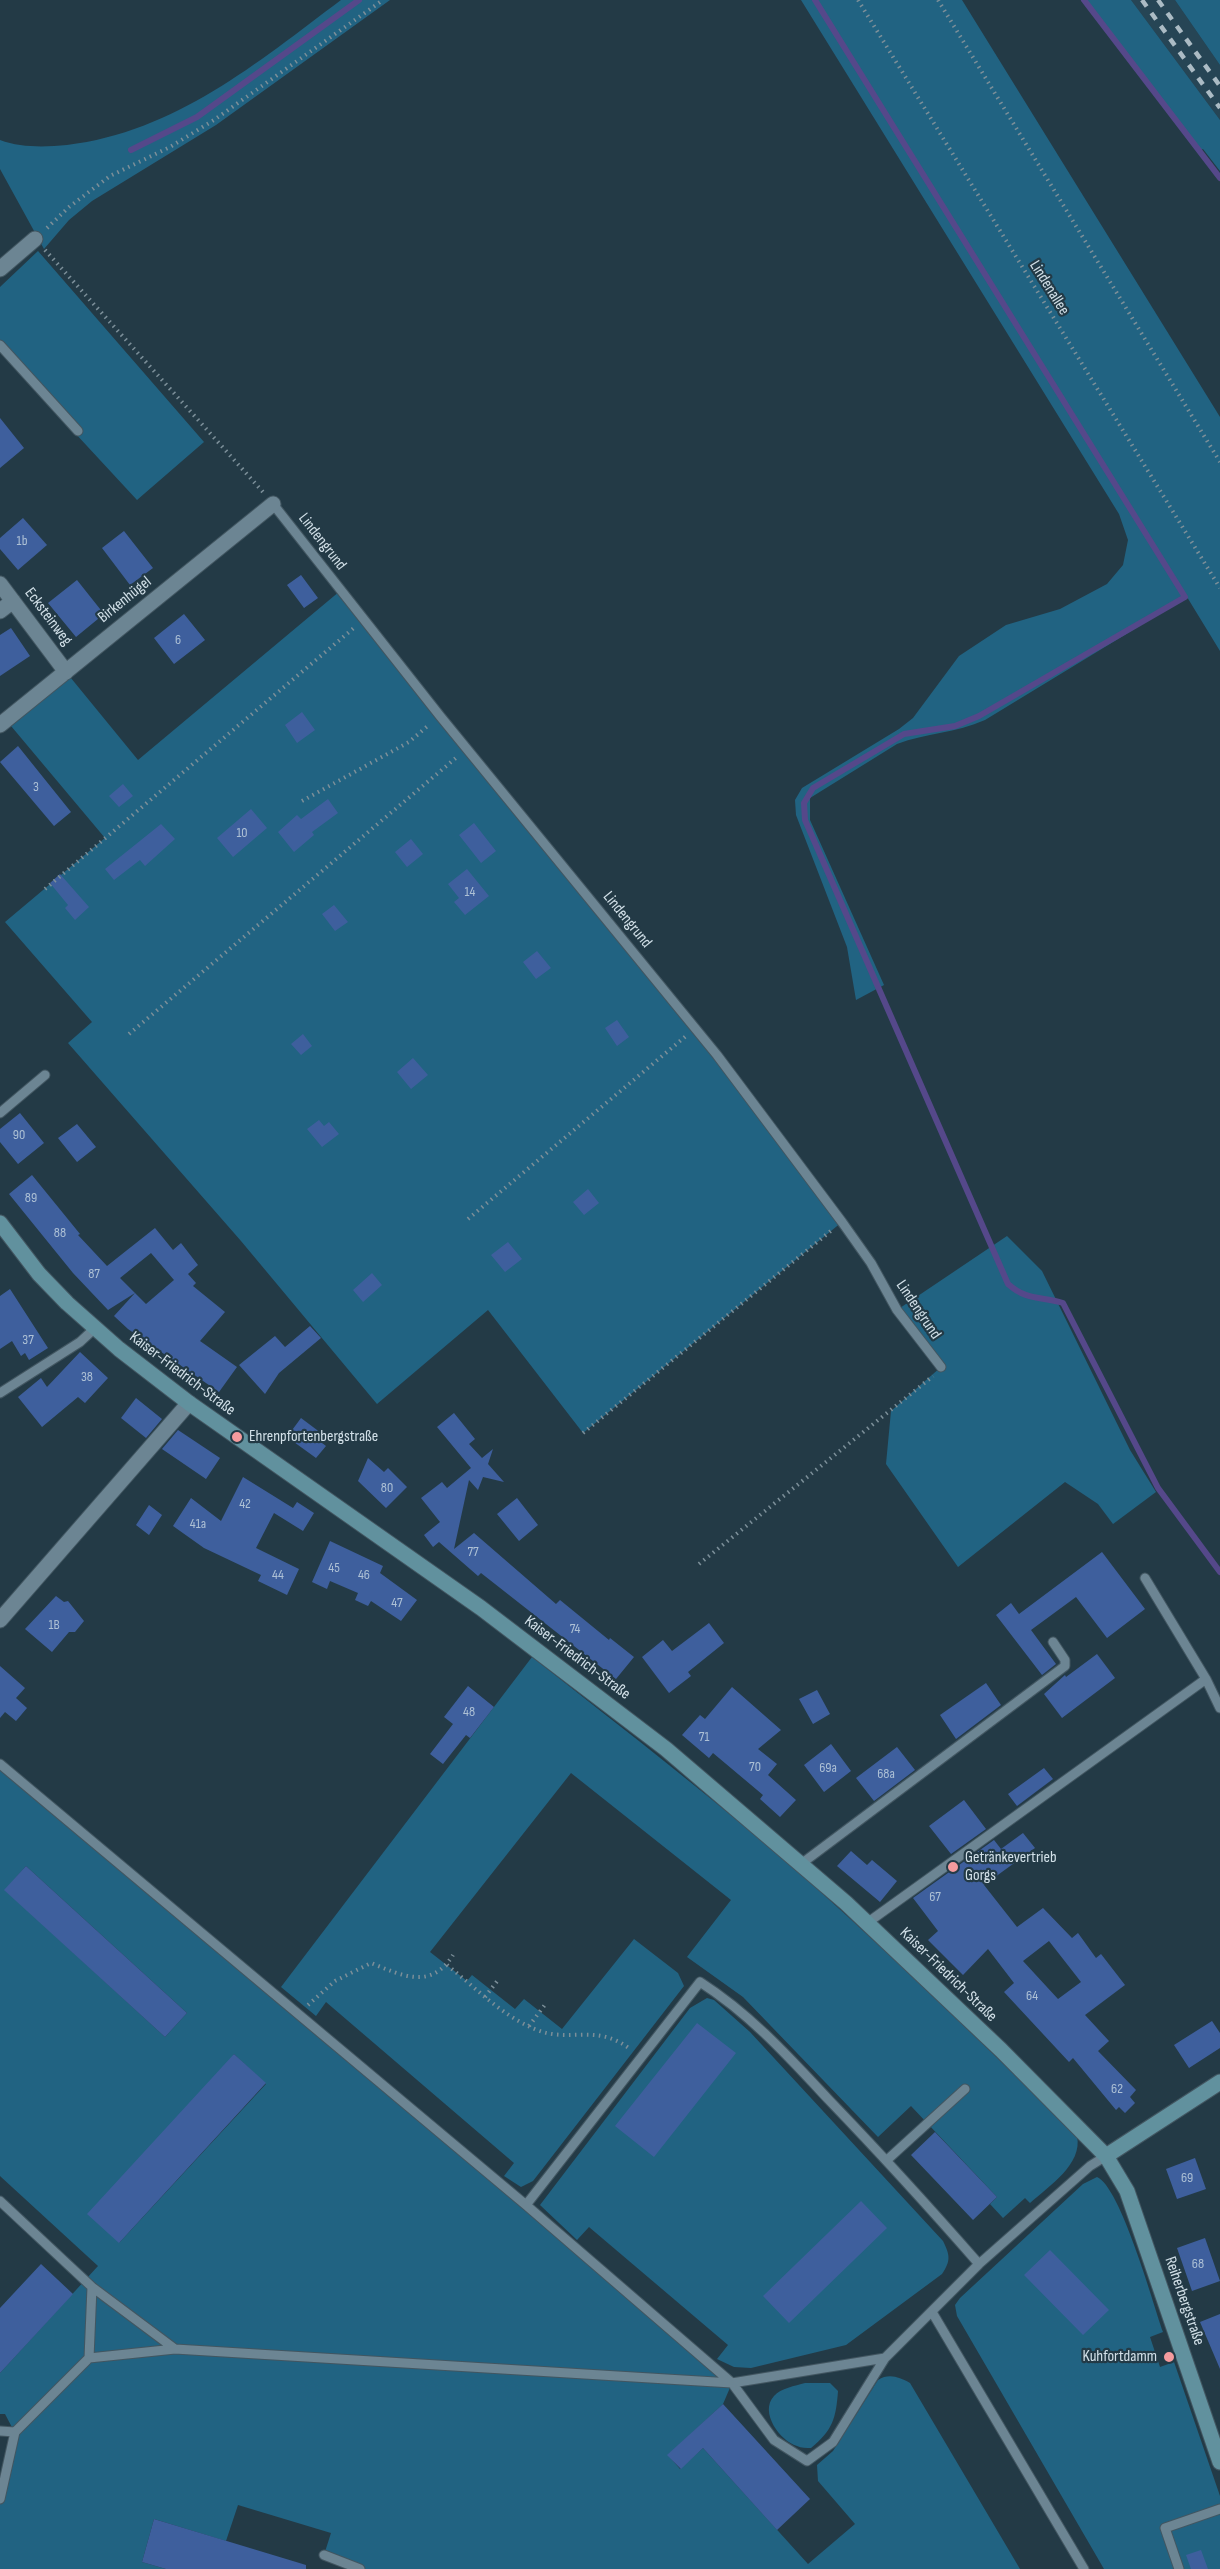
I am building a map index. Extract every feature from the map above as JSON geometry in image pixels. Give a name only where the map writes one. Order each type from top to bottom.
[{"type":"street","points":[[0,269],[35,239]]},
{"type":"street","name":"Birkenhügel","points":[[0,725],[273,504]]},
{"type":"street","name":"Ecksteinweg","points":[[0,584],[66,672]]},
{"type":"street","points":[[0,611],[13,601]]},
{"type":"street","name":"Kaiser-Friedrich-Straße","points":[[0,1223],[39,1274],[94,1329],[189,1403],[481,1608],[666,1749],[867,1923],[1001,2050],[1106,2156]]},
{"type":"street","points":[[0,1620],[189,1403]]},
{"type":"street","points":[[1106,2156],[1220,2082]]},
{"type":"street","name":"Reiherbergstraße","points":[[1106,2156],[1127,2191],[1220,2462]]},
{"type":"lane","points":[[0,345],[78,431]]},
{"type":"lane","name":"Lindengrund","points":[[273,504],[440,716],[696,1028],[842,1222],[871,1263],[897,1310],[941,1367]]},
{"type":"lane","points":[[0,1113],[45,1075]]},
{"type":"lane","points":[[0,1393],[80,1342],[94,1329]]},
{"type":"lane","points":[[1145,1578],[1206,1679],[1220,1708]]},
{"type":"lane","points":[[801,1864],[1065,1666],[1065,1660],[1053,1642]]},
{"type":"lane","points":[[867,1923],[1206,1679]]},
{"type":"lane","points":[[0,1764],[526,2205],[732,2383],[774,2440],[807,2461],[833,2442],[885,2358],[979,2264],[1090,2166],[1106,2156]]},
{"type":"lane","points":[[526,2205],[700,1982],[727,1999],[759,2025],[887,2160],[979,2264]]},
{"type":"lane","points":[[887,2160],[965,2089]]},
{"type":"lane","points":[[0,2201],[92,2287],[175,2349]]},
{"type":"lane","points":[[89,2358],[92,2287]]},
{"type":"lane","points":[[932,2312],[1084,2569]]},
{"type":"lane","points":[[0,2499],[15,2432],[89,2358],[175,2349],[732,2383],[885,2358]]},
{"type":"lane","points":[[0,2431],[15,2432]]},
{"type":"lane","points":[[1179,2569],[1164,2528],[1220,2509]]},
{"type":"lane","points":[[324,2555],[360,2569]]},
{"type":"path","points":[[273,504],[35,239],[69,207],[110,176],[170,147],[214,120],[383,0]]},
{"type":"path","name":"Lindenallee","points":[[858,0],[1220,588]]},
{"type":"path","points":[[938,0],[1220,462]]},
{"type":"path","points":[[45,889],[363,620]]},
{"type":"path","points":[[302,801],[409,742],[440,716]]},
{"type":"path","points":[[129,1034],[467,749]]},
{"type":"path","points":[[468,1220],[696,1028]]},
{"type":"path","points":[[583,1433],[842,1222]]},
{"type":"path","points":[[699,1564],[926,1383],[941,1367]]},
{"type":"path","points":[[299,2014],[335,1981],[371,1963],[406,1976],[422,1978],[438,1973],[453,1955]]},
{"type":"path","points":[[447,1965],[485,1997],[529,2026],[559,2034],[600,2035],[619,2041],[641,2057]]},
{"type":"path","points":[[485,1997],[498,1980]]},
{"type":"path","points":[[529,2026],[547,2002]]},
{"type":"shaded area","points":[[341,0],[390,0],[216,125],[92,201],[69,220],[44,249],[0,169],[0,140],[25,146],[67,145],[106,138],[144,126],[179,110],[246,70]]},
{"type":"shaded area","points":[[801,0],[962,0],[1220,417],[1220,651],[1187,597],[985,720],[963,728],[897,744],[810,798],[810,820],[884,985],[856,1000],[847,947],[796,815],[795,800],[802,788],[899,729],[913,718],[959,656],[1006,625],[1060,609],[1107,584],[1123,565],[1128,540],[1119,514]]},
{"type":"shaded area","points":[[1084,0],[1131,0],[1220,120],[1220,171],[1203,149],[1199,151]]},
{"type":"shaded area","points":[[1131,0],[1175,0],[1220,65],[1220,120]]},
{"type":"shaded area","points":[[1175,0],[1220,0],[1220,65]]},
{"type":"shaded area","points":[[38,251],[204,442],[137,500],[0,352],[0,287]]},
{"type":"shaded area","points":[[340,591],[569,872],[842,1222],[583,1433],[488,1310],[377,1404],[241,1241],[68,1043],[92,1022],[5,922],[105,838],[6,720],[66,672],[138,760]]},
{"type":"shaded area","points":[[1007,1236],[1042,1271],[1130,1450],[1156,1492],[1113,1524],[1098,1504],[1065,1482],[958,1567],[886,1464],[891,1411],[941,1367],[897,1310]]},
{"type":"shaded area","points":[[532,1657],[780,1856],[881,1947],[1012,2072],[1077,2136],[1075,2156],[1063,2174],[1030,2203],[1025,2198],[1003,2218],[990,2204],[997,2197],[911,2106],[878,2137],[743,1997],[687,1957],[731,1900],[571,1773],[430,1952],[467,1981],[472,1975],[515,2009],[524,1999],[562,2029],[634,1939],[678,1973],[684,1986],[533,2181],[521,2187],[504,2176],[514,2163],[326,2002],[316,2016],[281,1987]]},
{"type":"shaded area","points":[[0,1764],[732,2383],[723,2404],[668,2455],[680,2469],[703,2448],[808,2564],[855,2524],[818,2481],[817,2465],[833,2451],[878,2380],[890,2376],[898,2378],[910,2383],[1020,2569],[360,2569],[324,2555],[331,2533],[238,2505],[226,2541],[154,2519],[142,2562],[166,2569],[0,2569],[0,2499],[15,2433],[5,2414],[0,2414],[0,2373],[98,2266],[0,2176]],"holes":[[[26,1866],[187,2013],[165,2037],[5,1890]],[[234,2054],[266,2084],[119,2243]]]},
{"type":"shaded area","points":[[707,1998],[714,2000],[750,2032],[943,2241],[948,2254],[948,2262],[942,2274],[846,2345],[751,2368],[734,2367],[717,2359],[728,2345],[589,2227],[577,2240],[540,2205],[690,2008]]},
{"type":"shaded area","points":[[1097,2177],[1106,2185],[1116,2201],[1135,2247],[1163,2332],[1150,2337],[1160,2367],[1174,2362],[1220,2496],[1220,2569],[1104,2569],[957,2316],[955,2305],[960,2298],[1083,2184]]},
{"type":"shaded area","points":[[805,2383],[830,2383],[838,2391],[832,2423],[811,2448],[799,2447],[784,2438],[770,2418],[769,2410],[770,2403],[777,2393]]},
{"type":"building","points":[[0,418],[24,448],[0,468]]},
{"type":"building","points":[[23,518],[47,545],[18,570],[0,549],[0,538]]},
{"type":"building","points":[[124,531],[153,568],[130,585],[102,548]]},
{"type":"building","points":[[301,575],[318,598],[304,608],[287,585]]},
{"type":"building","points":[[77,580],[104,614],[76,637],[48,603]]},
{"type":"building","points":[[184,614],[205,640],[174,664],[154,638]]},
{"type":"building","points":[[11,628],[30,656],[0,676],[0,635]]},
{"type":"building","points":[[302,712],[315,730],[297,743],[285,725]]},
{"type":"building","points":[[18,746],[71,812],[54,826],[0,762]]},
{"type":"building","points":[[123,784],[133,796],[119,807],[109,796]]},
{"type":"building","points":[[328,799],[338,813],[312,832],[314,835],[294,852],[278,832],[297,815],[301,819]]},
{"type":"building","points":[[251,809],[267,828],[233,857],[217,838]]},
{"type":"building","points":[[474,823],[496,851],[481,863],[459,835]]},
{"type":"building","points":[[161,824],[175,839],[145,866],[140,860],[114,880],[105,869]]},
{"type":"building","points":[[411,839],[423,854],[407,867],[395,852]]},
{"type":"building","points":[[467,869],[489,896],[465,915],[454,902],[459,898],[448,884]]},
{"type":"building","points":[[60,874],[89,907],[75,920],[65,908],[68,905],[50,883]]},
{"type":"building","points":[[334,905],[348,922],[335,931],[322,914]]},
{"type":"building","points":[[537,951],[551,968],[536,979],[523,962]]},
{"type":"building","points":[[617,1020],[629,1037],[617,1046],[605,1028]]},
{"type":"building","points":[[303,1034],[312,1046],[301,1055],[291,1044]]},
{"type":"building","points":[[413,1058],[428,1075],[411,1089],[397,1072]]},
{"type":"building","points":[[20,1113],[44,1143],[18,1164],[0,1142],[0,1129]]},
{"type":"building","points":[[319,1120],[324,1126],[329,1122],[339,1134],[322,1147],[307,1129]]},
{"type":"building","points":[[77,1124],[96,1147],[77,1162],[58,1138]]},
{"type":"building","points":[[32,1175],[80,1234],[78,1235],[107,1266],[155,1228],[173,1250],[181,1243],[198,1265],[188,1274],[196,1283],[193,1286],[225,1312],[200,1341],[237,1367],[219,1392],[128,1329],[114,1316],[135,1293],[108,1310],[73,1273],[9,1194]],"holes":[[[151,1253],[174,1280],[146,1304],[120,1278]]]},
{"type":"building","points":[[588,1189],[599,1203],[584,1215],[573,1202]]},
{"type":"building","points":[[508,1242],[522,1259],[505,1272],[491,1255]]},
{"type":"building","points":[[372,1273],[382,1285],[363,1302],[353,1290]]},
{"type":"building","points":[[10,1289],[48,1348],[29,1360],[25,1353],[21,1356],[12,1341],[0,1349],[0,1296]]},
{"type":"building","points":[[310,1326],[321,1338],[279,1373],[265,1394],[239,1365],[275,1336],[285,1347]]},
{"type":"building","points":[[80,1352],[108,1378],[85,1403],[78,1397],[42,1427],[18,1397],[41,1378],[47,1387]]},
{"type":"building","points":[[136,1398],[162,1419],[146,1438],[121,1418]]},
{"type":"building","points":[[454,1413],[475,1439],[469,1444],[482,1458],[493,1449],[488,1464],[504,1482],[483,1477],[478,1490],[469,1480],[454,1549],[474,1533],[556,1604],[560,1600],[634,1657],[616,1679],[481,1573],[478,1576],[439,1542],[433,1547],[424,1535],[440,1522],[421,1498],[442,1482],[447,1488],[471,1468],[437,1427]]},
{"type":"building","points":[[301,1418],[321,1433],[317,1439],[326,1446],[316,1458],[287,1437]]},
{"type":"building","points":[[178,1430],[220,1458],[206,1479],[162,1449]]},
{"type":"building","points":[[368,1458],[384,1472],[388,1468],[407,1487],[386,1508],[358,1481]]},
{"type":"building","points":[[243,1477],[293,1508],[297,1502],[314,1513],[303,1531],[274,1513],[256,1548],[299,1569],[287,1595],[258,1581],[261,1575],[204,1548],[173,1526],[191,1498],[221,1521]]},
{"type":"building","points":[[517,1498],[538,1525],[519,1541],[497,1514]]},
{"type":"building","points":[[149,1505],[162,1515],[149,1535],[136,1525]]},
{"type":"building","points":[[330,1541],[383,1566],[380,1573],[417,1600],[401,1621],[371,1601],[368,1606],[355,1600],[358,1593],[330,1581],[327,1589],[312,1582]]},
{"type":"building","points":[[1102,1552],[1145,1609],[1107,1638],[1076,1597],[1031,1630],[1056,1664],[1042,1675],[996,1615],[1011,1603],[1019,1614]]},
{"type":"building","points":[[56,1596],[64,1602],[68,1601],[84,1621],[75,1632],[69,1632],[52,1652],[25,1629]]},
{"type":"building","points":[[709,1623],[724,1643],[688,1672],[691,1676],[669,1693],[642,1657],[663,1640],[672,1651]]},
{"type":"building","points":[[1097,1654],[1115,1678],[1062,1718],[1044,1694],[1065,1675],[1066,1677]]},
{"type":"building","points":[[0,1666],[25,1688],[16,1698],[27,1708],[16,1721],[5,1712],[0,1718]]},
{"type":"building","points":[[986,1683],[1001,1705],[956,1739],[940,1715]]},
{"type":"building","points":[[468,1686],[494,1707],[470,1738],[466,1735],[443,1764],[430,1754],[453,1724],[444,1717]]},
{"type":"building","points":[[732,1687],[781,1730],[758,1749],[777,1764],[768,1775],[796,1800],[780,1817],[760,1799],[763,1795],[713,1753],[709,1758],[682,1735],[700,1715],[705,1719]]},
{"type":"building","points":[[817,1690],[830,1714],[813,1724],[799,1699]]},
{"type":"building","points":[[831,1744],[851,1771],[824,1792],[804,1765]]},
{"type":"building","points":[[897,1747],[915,1770],[874,1801],[856,1778]]},
{"type":"building","points":[[1044,1768],[1053,1779],[1017,1806],[1008,1794]]},
{"type":"building","points":[[964,1800],[986,1829],[951,1854],[929,1826]]},
{"type":"building","points":[[1023,1833],[1035,1848],[984,1885],[1017,1927],[1043,1908],[1072,1938],[1078,1933],[1096,1958],[1101,1954],[1125,1985],[1085,2015],[1109,2041],[1098,2051],[1136,2090],[1130,2097],[1135,2103],[1125,2113],[1119,2107],[1116,2110],[1073,2058],[1069,2062],[1004,1992],[1014,1983],[988,1949],[963,1975],[928,1940],[938,1931],[913,1898],[994,1840],[1001,1849]],"holes":[[[1049,1941],[1081,1982],[1058,1999],[1023,1961]]]},
{"type":"building","points":[[851,1851],[867,1865],[872,1860],[897,1881],[880,1902],[837,1866]]},
{"type":"building","points":[[26,1866],[187,2013],[165,2037],[4,1890]]},
{"type":"building","points":[[1212,2021],[1220,2033],[1220,2048],[1189,2068],[1174,2045]]},
{"type":"building","points":[[697,2023],[736,2053],[654,2157],[615,2126]]},
{"type":"building","points":[[234,2054],[266,2083],[119,2243],[87,2214]]},
{"type":"building","points":[[935,2132],[997,2197],[973,2220],[911,2155]]},
{"type":"building","points":[[1195,2158],[1206,2189],[1177,2199],[1166,2169]]},
{"type":"building","points":[[861,2201],[887,2228],[789,2323],[763,2296]]},
{"type":"building","points":[[1205,2238],[1220,2281],[1192,2291],[1177,2248]]},
{"type":"building","points":[[1050,2250],[1109,2310],[1083,2335],[1024,2275]]},
{"type":"building","points":[[41,2264],[73,2294],[0,2373],[0,2308]]},
{"type":"building","points":[[1220,2314],[1220,2369],[1200,2322]]},
{"type":"building","points":[[723,2404],[810,2499],[777,2530],[703,2448],[681,2469],[667,2455]]},
{"type":"building","points":[[154,2519],[306,2565],[306,2569],[166,2569],[142,2562]]},
{"type":"building","points":[[1201,2550],[1208,2569],[1191,2569],[1186,2555]]},
{"type":"waterway","points":[[131,150],[197,117],[359,0]]},
{"type":"waterway","points":[[815,0],[1185,597],[979,716],[955,726],[904,734],[813,788],[804,803],[805,820],[1008,1284],[1028,1296],[1063,1303],[1158,1488],[1220,1572]]},
{"type":"waterway","points":[[1084,0],[1220,178]]},
{"type":"railway","points":[[1142,0],[1220,108]]},
{"type":"railway","points":[[1158,0],[1220,86]]},
{"type":"place","name":"Ehrenpfortenbergstraße","points":[[237,1437]]},
{"type":"place","name":"Getränkevertrieb Gorgs","points":[[953,1867]]},
{"type":"place","name":"Kuhfortdamm","points":[[1169,2357]]}]
